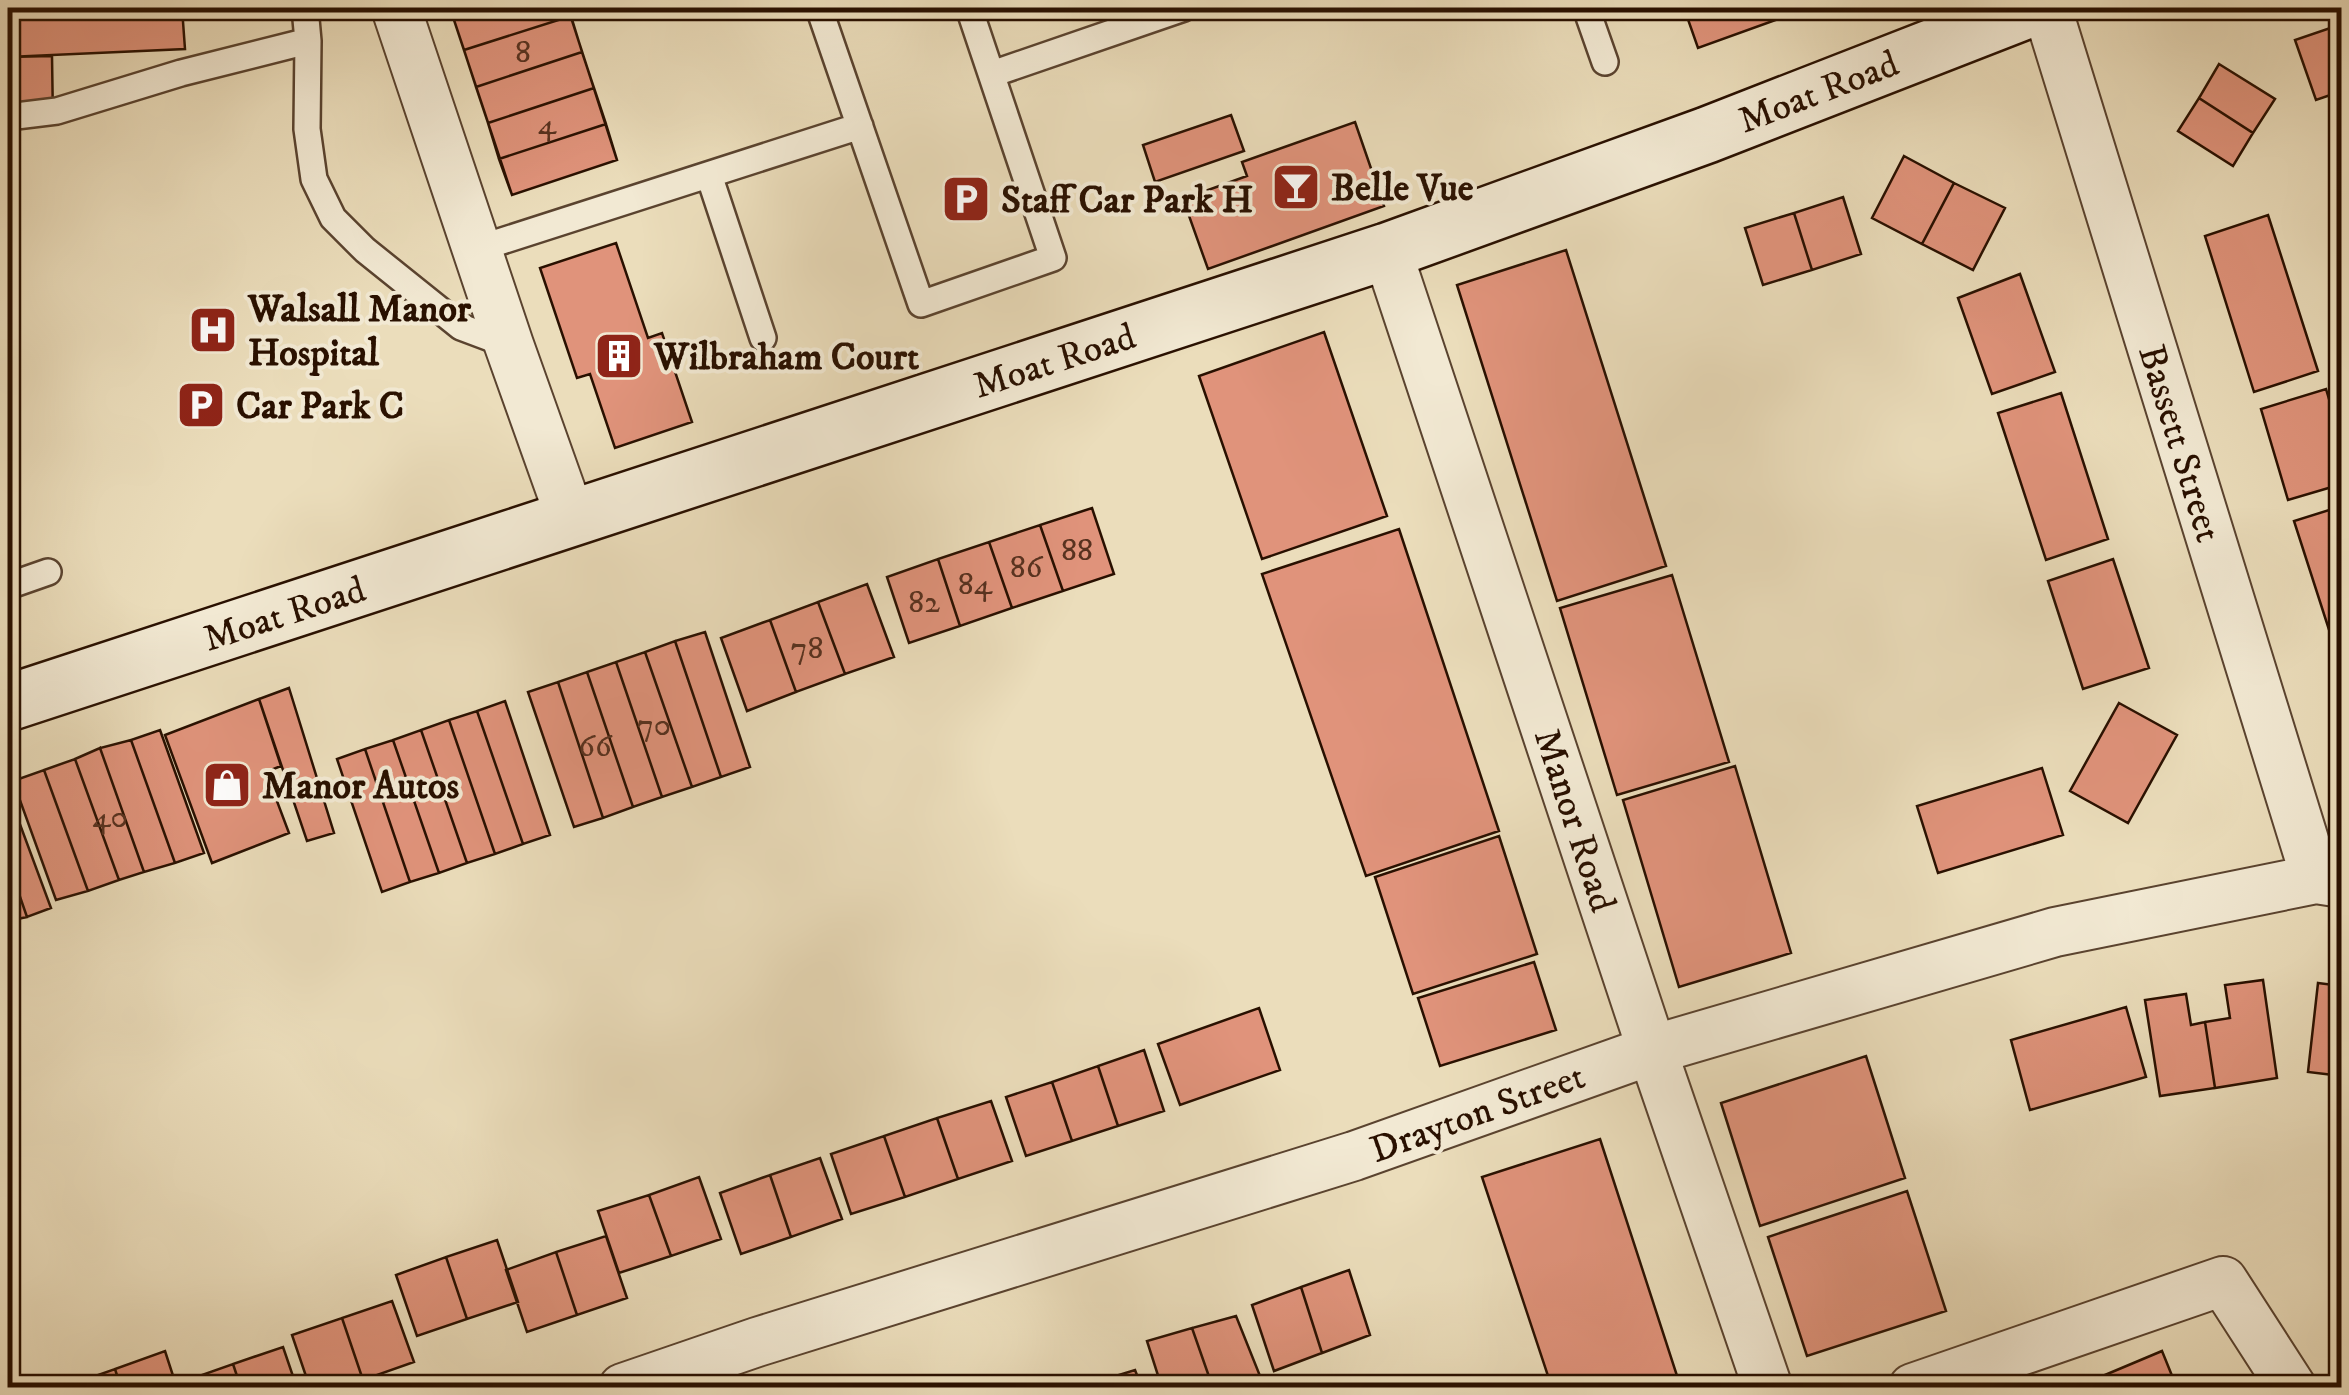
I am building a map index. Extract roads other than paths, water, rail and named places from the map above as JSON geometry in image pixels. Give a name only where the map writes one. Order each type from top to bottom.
[{"type":"street","points":[[396,8],[571,519]]},
{"type":"street","name":"Moat Road","points":[[8,702],[1387,251],[1707,135],[2033,8]]},
{"type":"street","name":"Bassett Street","points":[[2047,8],[2328,881]]},
{"type":"street","name":"Manor Road","points":[[1387,251],[1768,1388]]},
{"type":"street","name":"Drayton Street","points":[[623,1388],[758,1342],[1354,1156],[1652,1050],[2055,932],[2328,881]]},
{"type":"street","points":[[1913,1388],[2223,1281],[2292,1388]]},
{"type":"lane","points":[[305,8],[307,129],[314,180],[332,218],[461,327],[509,344]]},
{"type":"lane","points":[[819,8],[921,304],[1053,258],[970,8]]},
{"type":"lane","points":[[992,74],[1184,8]]},
{"type":"lane","points":[[1586,8],[1605,62]]},
{"type":"lane","points":[[8,117],[57,111],[181,73],[308,42]]},
{"type":"lane","points":[[477,249],[860,126]]},
{"type":"lane","points":[[709,175],[763,338]]},
{"type":"lane","points":[[8,586],[48,572]]},
{"type":"place","name":"Belle Vue","points":[[1296,187]]},
{"type":"place","name":"Staff Car Park H","points":[[966,199]]},
{"type":"place","name":"Walsall Manor Hospital","points":[[213,330]]},
{"type":"place","name":"Wilbraham Court","points":[[619,356]]},
{"type":"place","name":"Car Park C","points":[[201,405]]},
{"type":"place","name":"Manor Autos","points":[[227,785]]}]
